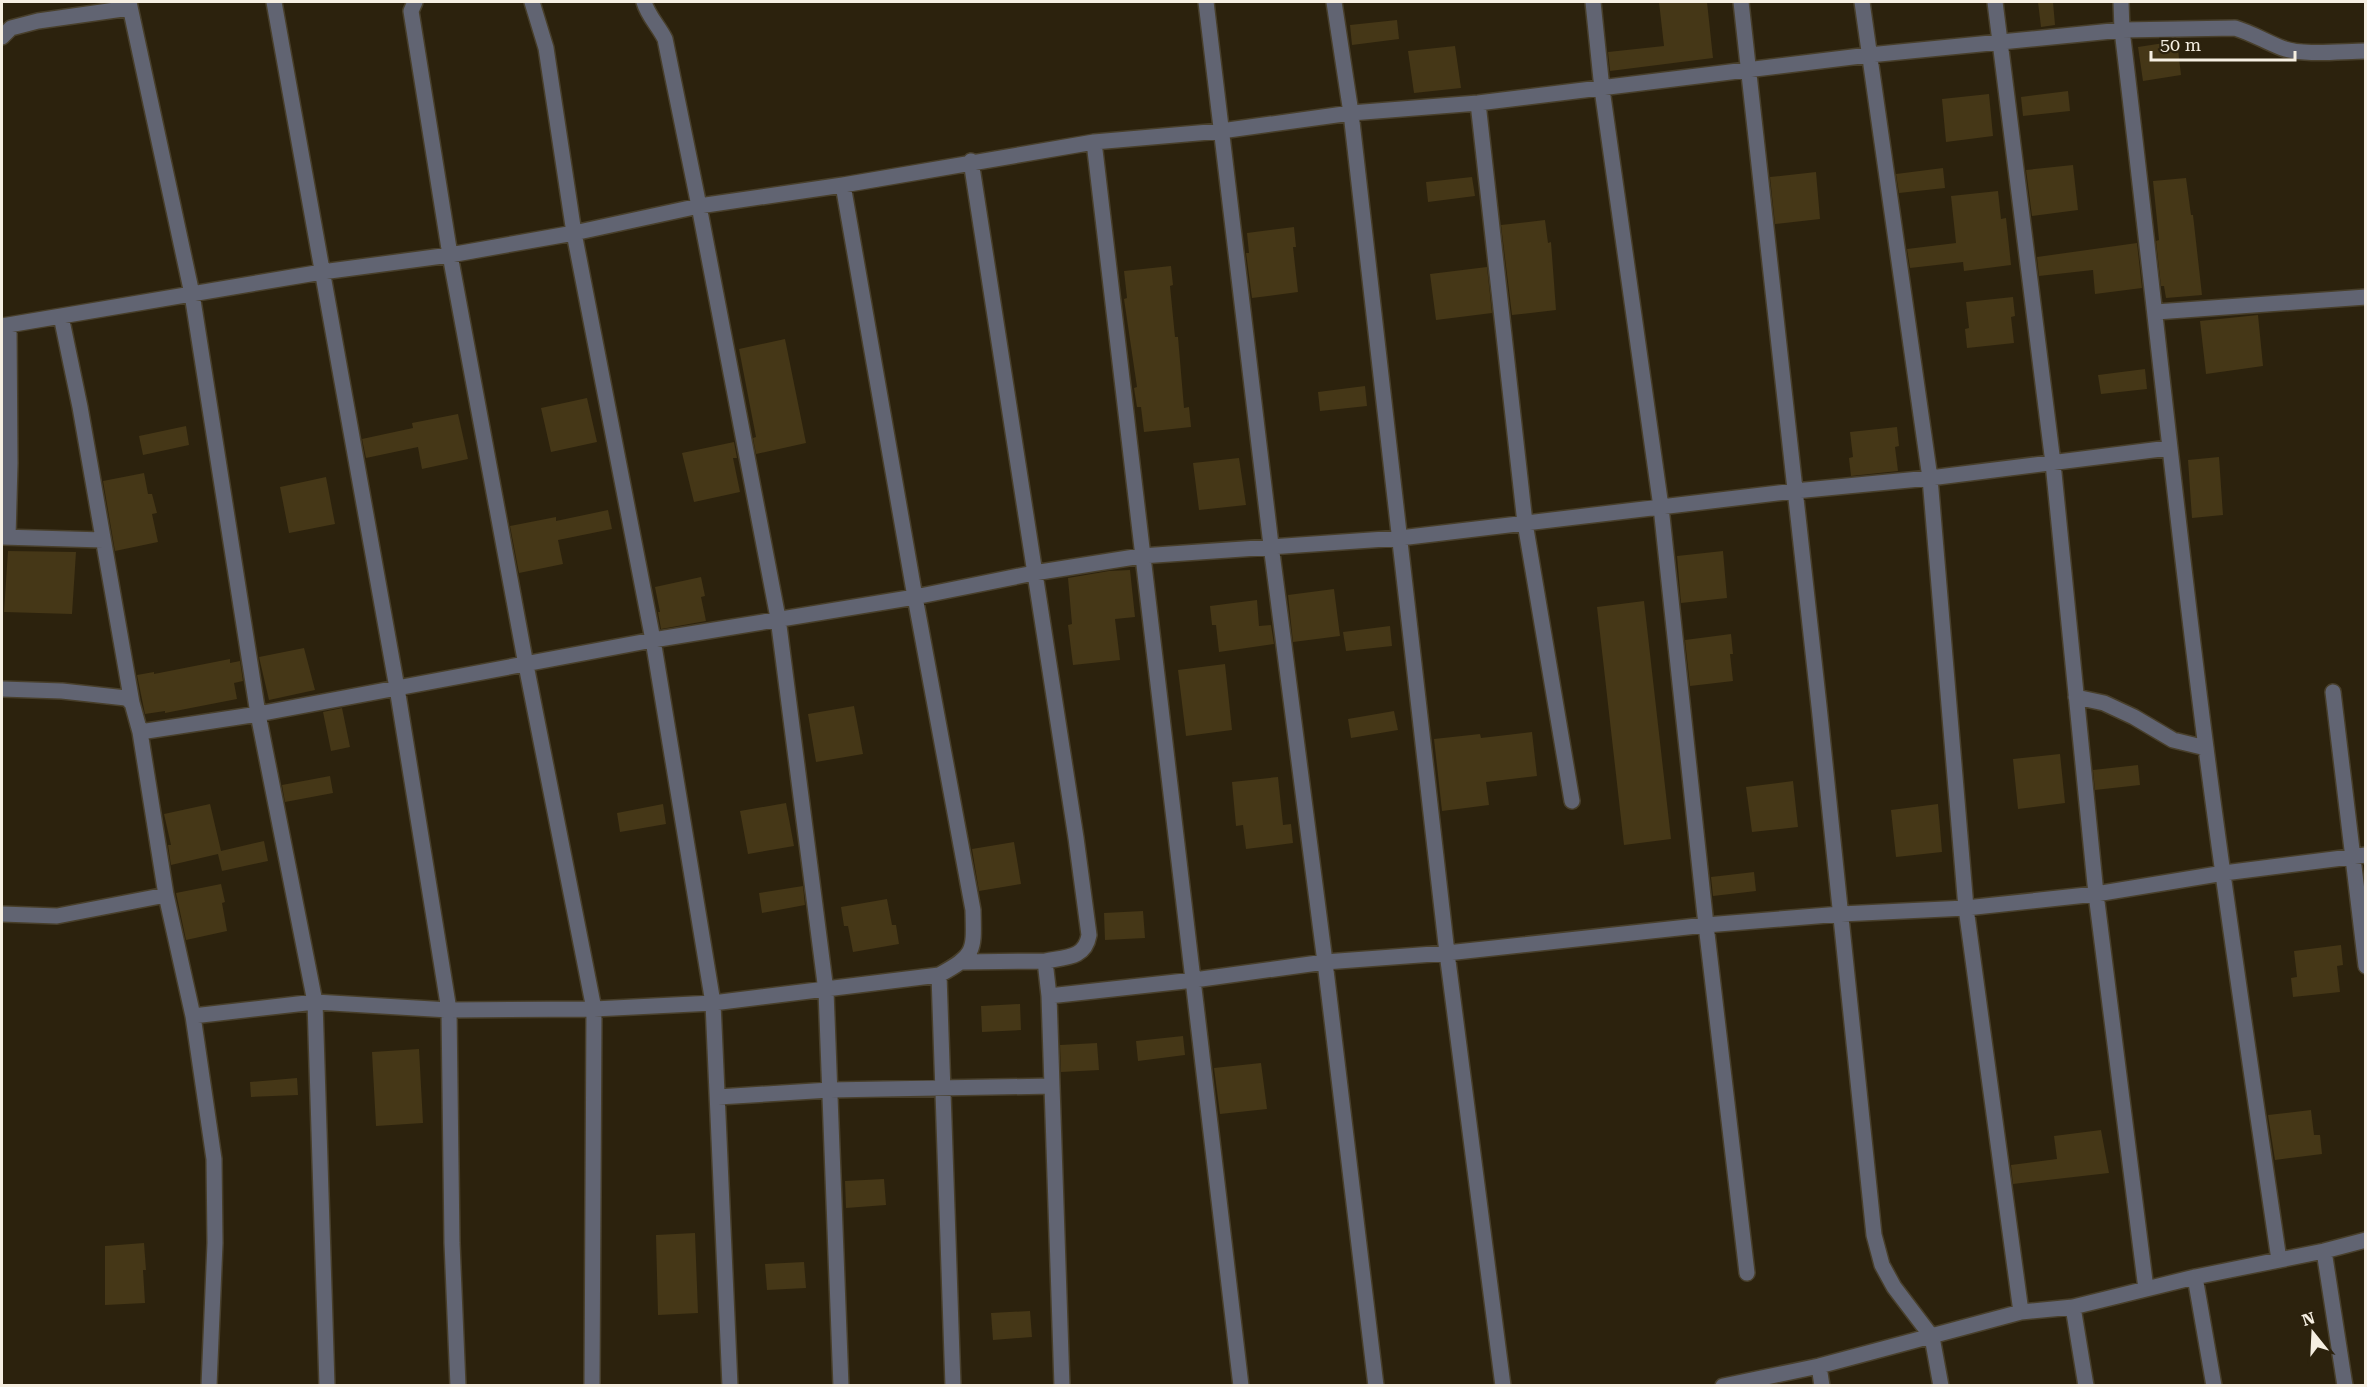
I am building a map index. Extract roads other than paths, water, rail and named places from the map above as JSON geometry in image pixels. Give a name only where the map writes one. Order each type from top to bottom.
[{"type":"street","points":[[274,2],[397,688],[450,1010],[452,1244],[458,1386]]},
{"type":"street","points":[[415,2],[411,11],[450,255],[526,665],[594,1009],[592,1386]]},
{"type":"street","points":[[532,2],[546,48],[574,233],[653,640],[713,1003],[730,1386]]},
{"type":"street","points":[[644,2],[646,12],[658,25],[665,39],[778,618],[826,991],[841,1386]]},
{"type":"street","points":[[1206,2],[1376,1386]]},
{"type":"street","points":[[1335,2],[1351,113],[1447,953],[1503,1386]]},
{"type":"street","points":[[1593,2],[1602,89],[1661,507],[1706,925],[1747,1273]]},
{"type":"street","points":[[1741,2],[1874,1235],[1882,1265],[1894,1287],[1932,1337],[1941,1386]]},
{"type":"street","points":[[1862,2],[1930,478],[1966,909],[2021,1312]]},
{"type":"street","points":[[1995,2],[2053,464],[2096,894],[2146,1289]]},
{"type":"street","points":[[2121,2],[2122,30],[2156,312],[2169,448],[2206,748],[2279,1260]]},
{"type":"street","points":[[2,37],[12,28],[38,21],[129,5],[192,294],[258,714],[315,1002],[327,1386]]},
{"type":"street","points":[[103,540],[5,537],[10,463],[5,326],[322,272],[450,255],[574,233],[699,206],[843,185],[971,161],[1094,142],[1221,131],[1351,113],[1478,103],[1748,72],[1869,55],[2122,30],[2235,28],[2252,32],[2283,49],[2319,52],[2366,51]]},
{"type":"street","points":[[1478,103],[1525,523],[1572,801]]},
{"type":"street","points":[[1094,142],[1240,1386]]},
{"type":"street","points":[[963,962],[1045,961],[1078,954],[1085,949],[1089,935],[971,161]]},
{"type":"street","points":[[193,1016],[315,1002],[450,1010],[594,1009],[713,1003],[826,991],[939,975],[963,962],[973,949],[973,910],[915,597],[843,185]]},
{"type":"street","points":[[2156,312],[2366,297]]},
{"type":"street","points":[[61,316],[80,407],[132,703],[140,732],[166,896],[193,1016],[214,1159],[215,1243],[209,1386]]},
{"type":"street","points":[[140,732],[258,714],[653,640],[915,597],[1034,573],[1142,556],[1271,545],[1400,538],[1795,490],[2053,464],[2169,448]]},
{"type":"street","points":[[2,689],[111,696],[126,698],[132,703]]},
{"type":"street","points":[[2334,692],[2359,856],[2366,966]]},
{"type":"street","points":[[2076,698],[2104,703],[2134,717],[2173,740],[2206,748]]},
{"type":"street","points":[[1048,996],[1194,980],[1325,962],[1447,953],[1706,925],[1841,914],[1966,909],[2096,894],[2224,873],[2359,856]]},
{"type":"street","points":[[2,914],[57,916],[166,896]]},
{"type":"street","points":[[1045,961],[1052,1086],[1062,1386]]},
{"type":"street","points":[[939,975],[953,1386]]},
{"type":"street","points":[[718,1097],[830,1090],[1052,1086]]},
{"type":"street","points":[[1723,1386],[1819,1366],[2021,1312],[2073,1307],[2195,1277],[2324,1251],[2366,1240]]},
{"type":"street","points":[[2324,1251],[2345,1386]]},
{"type":"street","points":[[2195,1277],[2214,1386]]},
{"type":"street","points":[[2073,1307],[2086,1386]]},
{"type":"street","points":[[1819,1366],[1822,1386]]}]
